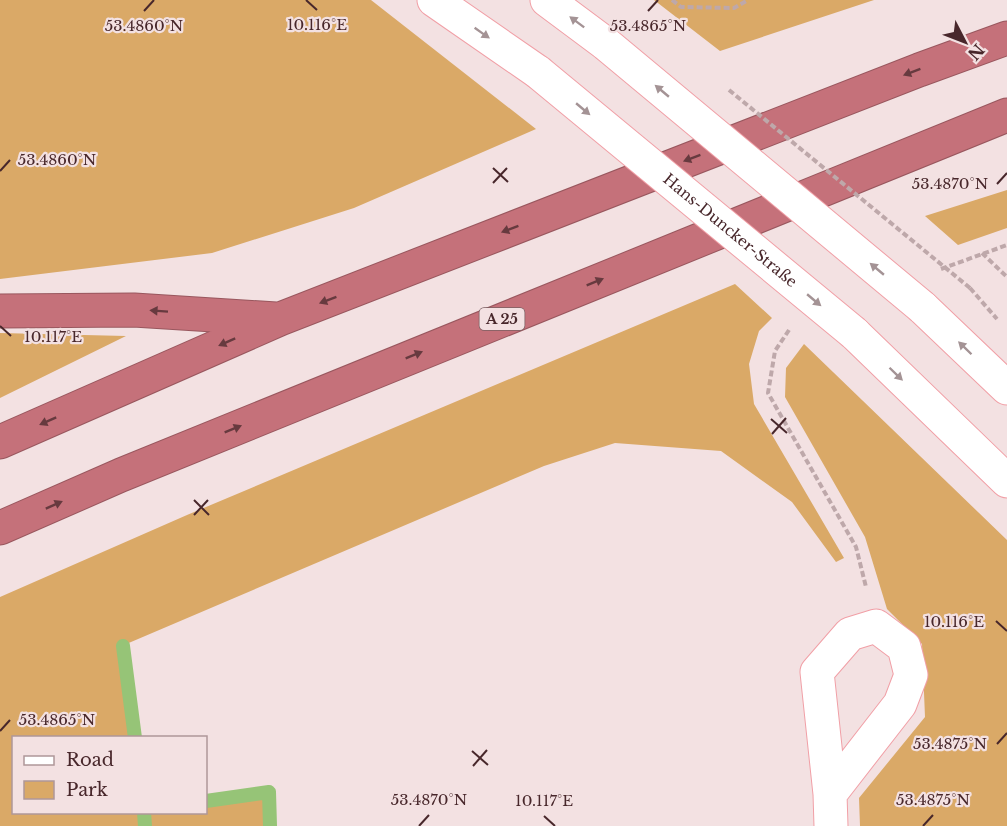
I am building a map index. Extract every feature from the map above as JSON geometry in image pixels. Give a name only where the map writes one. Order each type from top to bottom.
[{"type":"highway","points":[[0,442],[280,319],[908,74],[1007,38]]},
{"type":"highway","name":"A 25","points":[[0,528],[121,475],[1007,115]]},
{"type":"highway","points":[[0,311],[135,310],[280,319]]},
{"type":"street","name":"Hans-Duncker-Straße","points":[[434,0],[538,72],[854,333],[1007,481]]},
{"type":"street","points":[[547,0],[606,44],[922,307],[1007,388]]},
{"type":"street","points":[[830,794],[900,704],[911,675],[904,647],[876,626],[850,633],[817,672],[830,794],[831,826]]},
{"type":"path","points":[[672,0],[681,7],[734,8],[748,0]]},
{"type":"path","points":[[724,86],[970,288],[1000,322]]},
{"type":"path","points":[[939,270],[1007,244]]},
{"type":"path","points":[[982,253],[1007,277]]},
{"type":"path","points":[[799,326],[789,330],[775,351],[768,393],[856,547],[876,626]]},
{"type":"green space","points":[[0,0],[371,0],[536,129],[354,208],[212,253],[0,279]]},
{"type":"green space","points":[[654,0],[874,0],[720,51]]},
{"type":"green space","points":[[1007,190],[1007,228],[958,245],[925,216]]},
{"type":"green space","points":[[735,284],[772,318],[759,331],[749,364],[754,404],[844,558],[836,562],[792,502],[721,451],[615,443],[544,466],[124,645],[135,736],[12,736],[12,814],[207,814],[207,801],[269,792],[270,826],[0,826],[0,597],[187,515]]},
{"type":"green space","points":[[0,333],[126,336],[0,398]]},
{"type":"green space","points":[[804,344],[1007,540],[1007,826],[860,826],[859,798],[925,717],[922,644],[887,609],[865,537],[785,397],[786,368]]},
{"type":"waterway","points":[[123,646],[135,736]]},
{"type":"waterway","points":[[207,801],[269,792],[270,826]]},
{"type":"waterway","points":[[144,814],[145,826]]}]
